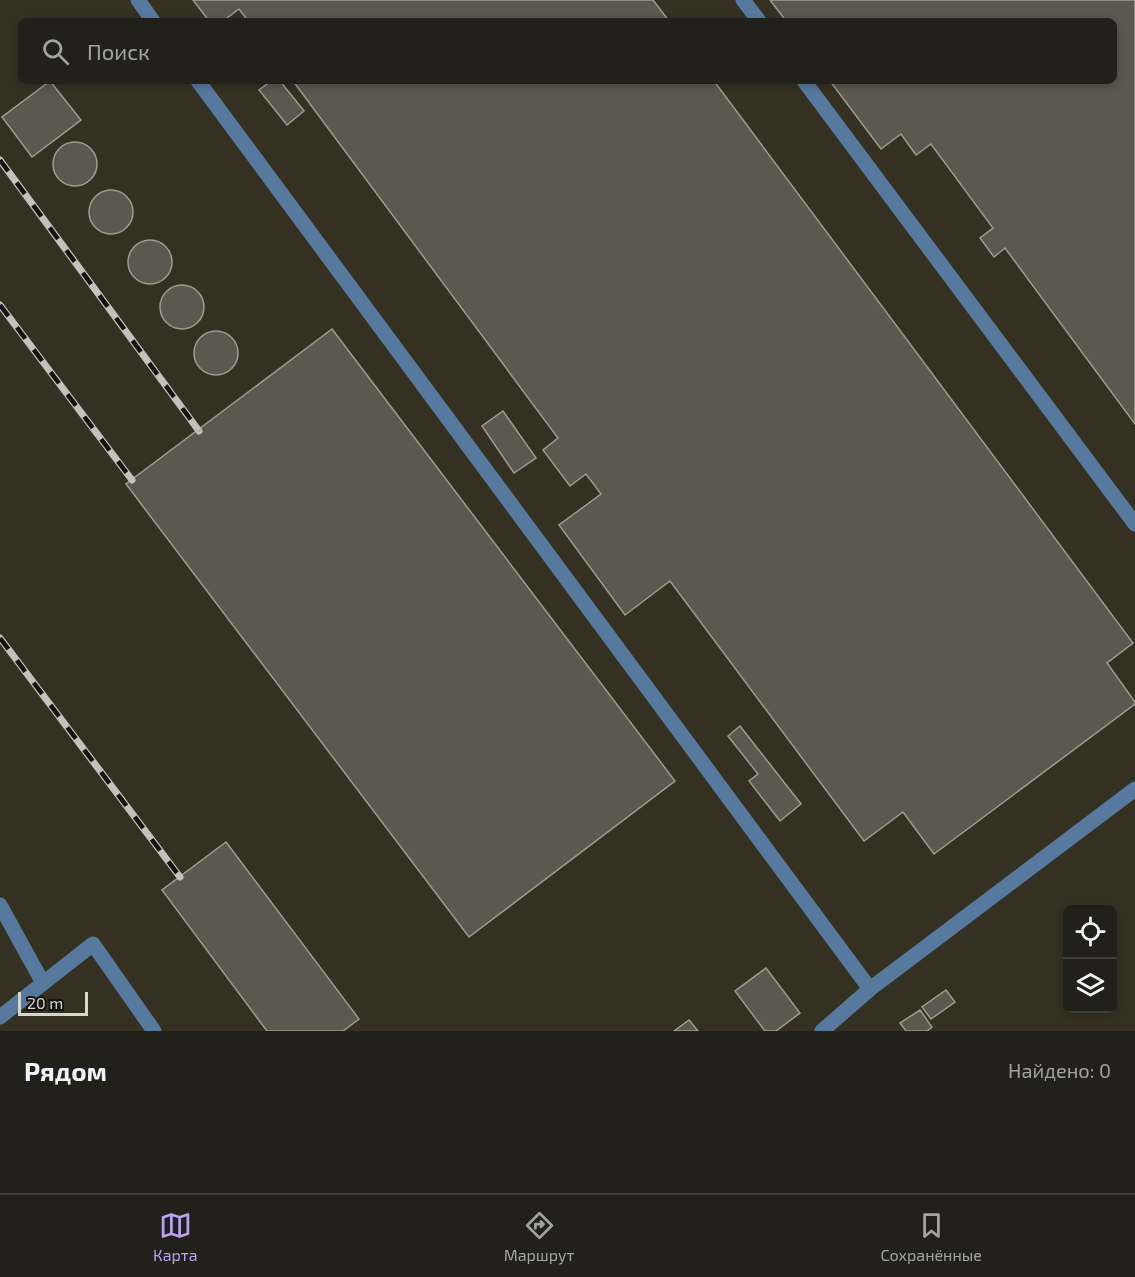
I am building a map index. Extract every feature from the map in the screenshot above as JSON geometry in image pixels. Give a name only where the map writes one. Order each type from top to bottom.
[{"type":"lane","points":[[138,0],[151,18]]},
{"type":"lane","points":[[743,0],[757,18]]},
{"type":"lane","points":[[200,84],[870,989]]},
{"type":"lane","points":[[806,84],[1135,524]]},
{"type":"lane","points":[[822,1031],[870,989],[1135,789]]},
{"type":"lane","points":[[0,905],[43,983]]},
{"type":"lane","points":[[0,1017],[93,944],[154,1031]]},
{"type":"shaded area","points":[[0,0],[1135,0],[1135,1031],[0,1031]]},
{"type":"building","points":[[193,0],[653,0],[667,18],[246,18],[239,9],[227,18],[207,18]]},
{"type":"building","points":[[770,0],[1135,0],[1135,424],[1005,248],[994,257],[980,238],[993,228],[931,144],[916,155],[901,134],[881,149],[832,84],[1117,84],[1117,18],[784,18]]},
{"type":"building","points":[[46,84],[52,84],[81,120],[32,157],[2,117]]},
{"type":"building","points":[[267,84],[282,84],[304,111],[287,125],[259,90]]},
{"type":"building","points":[[295,84],[716,84],[1133,643],[1107,663],[1135,704],[934,854],[903,812],[864,841],[670,581],[625,615],[559,525],[601,494],[586,474],[570,486],[543,450],[558,438]]},
{"type":"building","points":[[75,142],[90,149],[97,164],[90,179],[75,186],[60,179],[53,164],[60,149]]},
{"type":"building","points":[[111,190],[126,197],[133,212],[126,227],[111,234],[96,227],[89,212],[96,197]]},
{"type":"building","points":[[150,240],[165,247],[172,262],[165,277],[150,284],[135,277],[128,262],[135,247]]},
{"type":"building","points":[[182,285],[197,292],[204,307],[197,322],[182,329],[167,322],[160,307],[167,292]]},
{"type":"building","points":[[332,329],[675,781],[469,937],[126,484]]},
{"type":"building","points":[[216,331],[231,338],[238,353],[231,368],[216,375],[201,368],[194,353],[201,338]]},
{"type":"building","points":[[503,411],[536,458],[514,473],[482,426]]},
{"type":"building","points":[[740,726],[801,804],[780,821],[749,781],[758,774],[728,736]]},
{"type":"building","points":[[226,842],[359,1019],[343,1031],[267,1031],[162,890]]},
{"type":"building","points":[[766,968],[800,1013],[776,1031],[765,1031],[735,991]]},
{"type":"building","points":[[946,990],[955,1002],[931,1019],[922,1007]]},
{"type":"building","points":[[920,1010],[932,1027],[927,1031],[906,1031],[900,1023]]},
{"type":"building","points":[[689,1020],[698,1031],[674,1031]]},
{"type":"railway","points":[[0,160],[199,431]]},
{"type":"railway","points":[[0,305],[132,480]]},
{"type":"railway","points":[[0,638],[180,877]]}]
